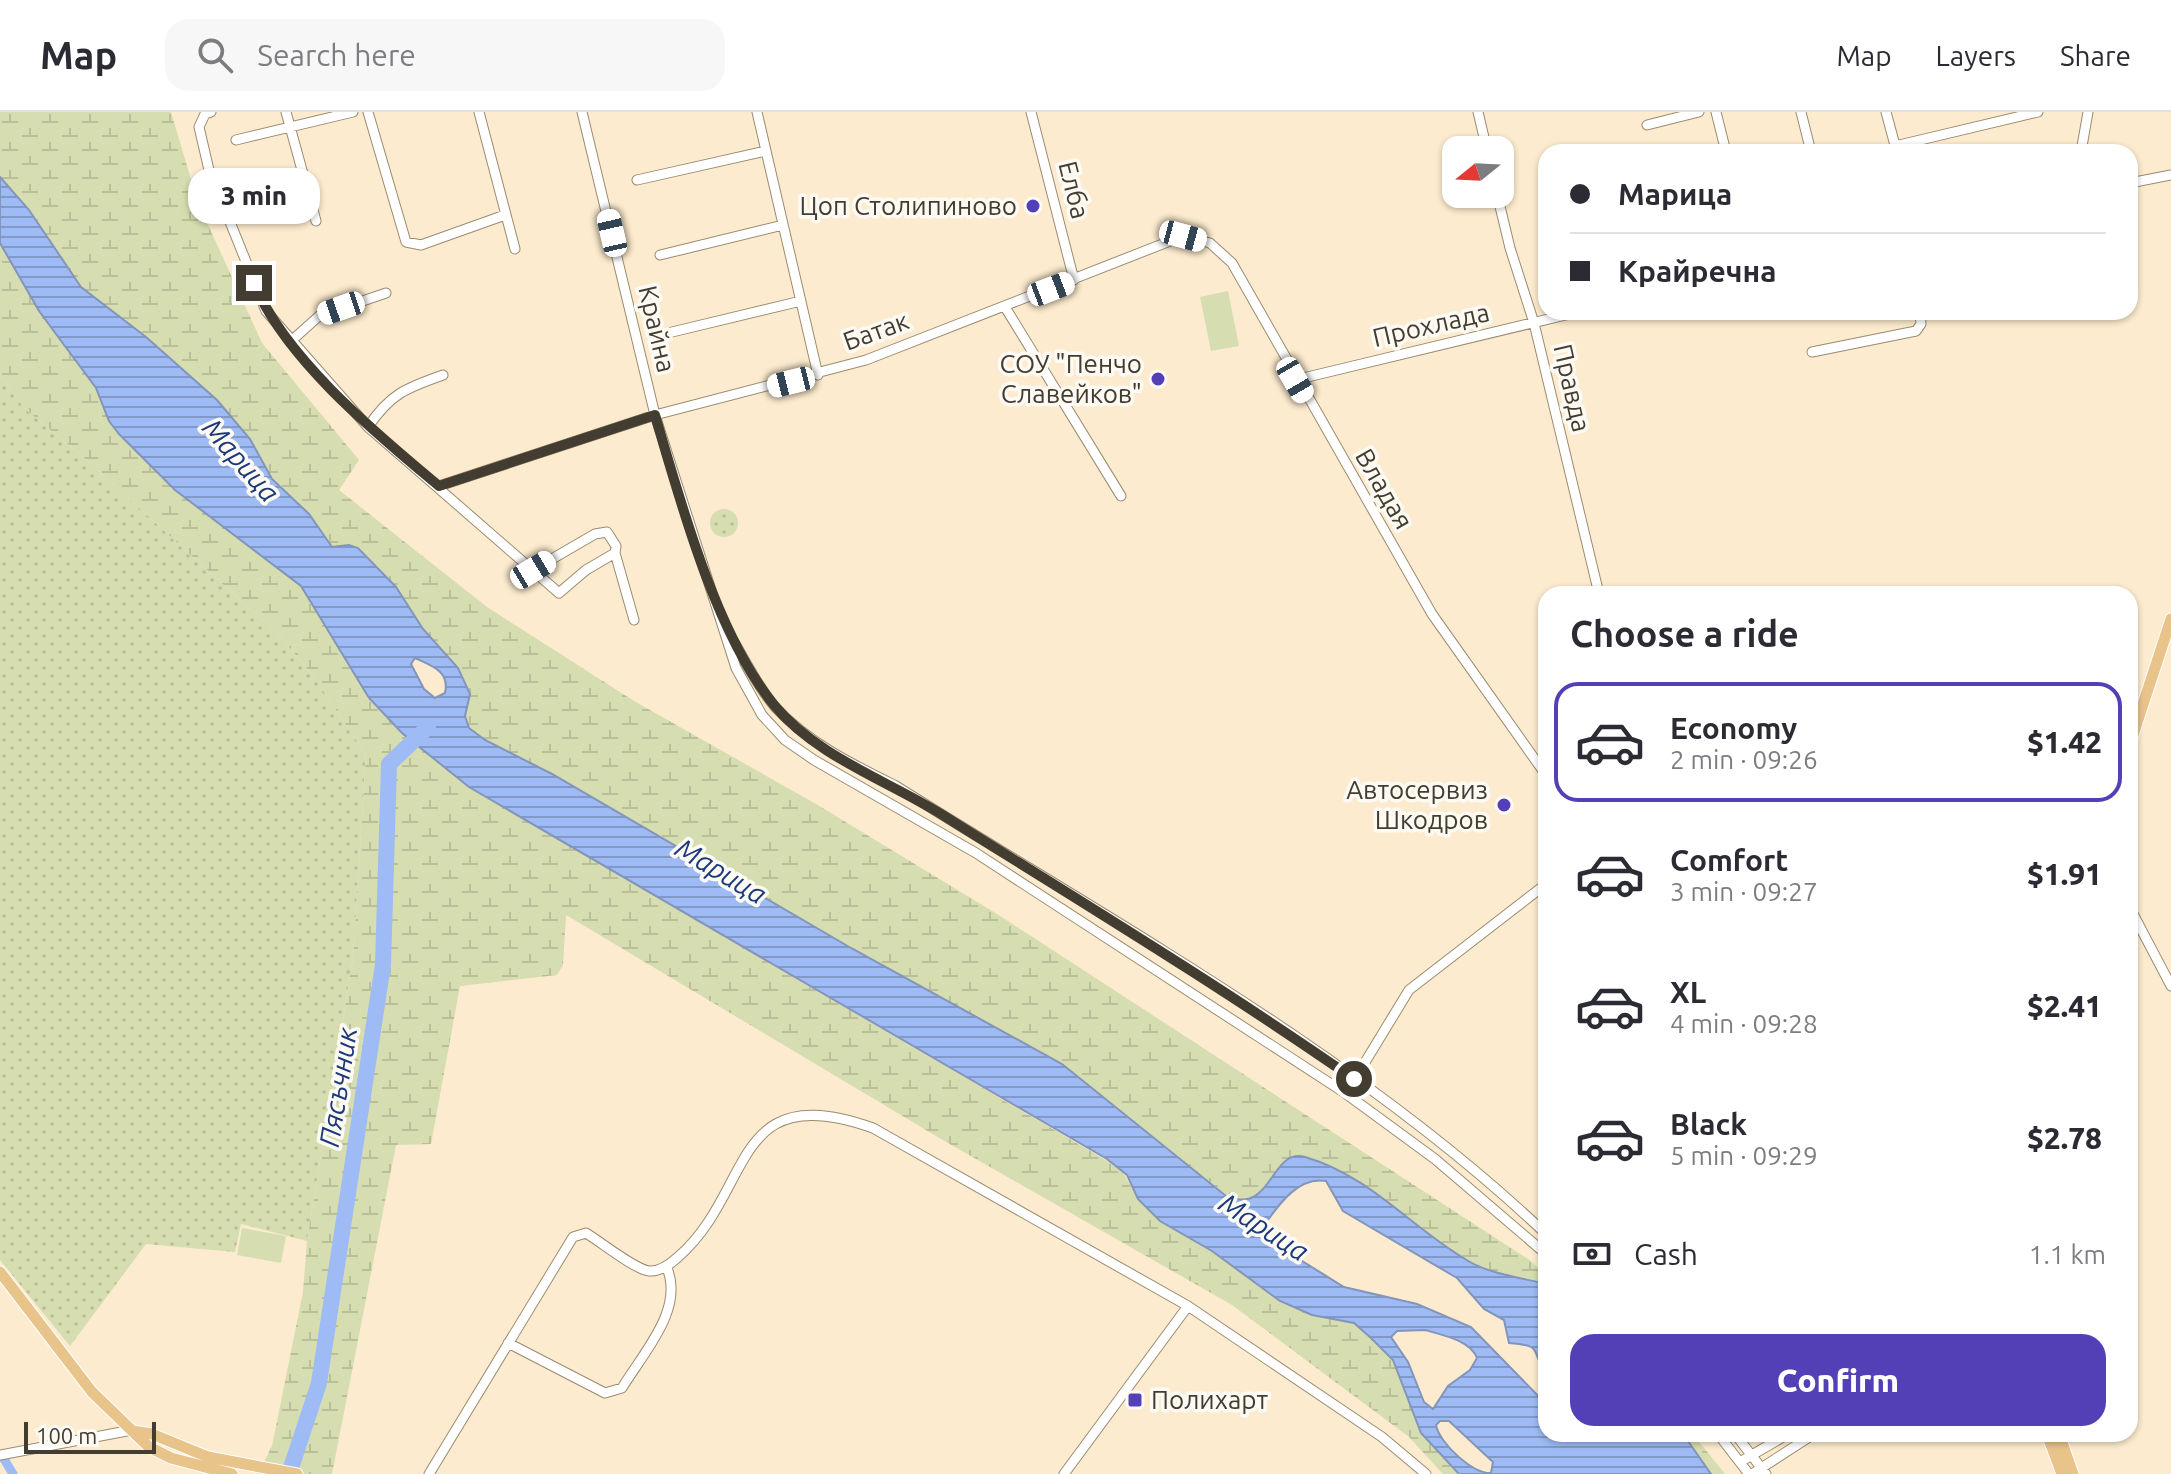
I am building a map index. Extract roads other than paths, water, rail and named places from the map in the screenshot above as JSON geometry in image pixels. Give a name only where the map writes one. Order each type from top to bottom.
[{"type":"main road","points":[[2138,720],[2171,619]]},
{"type":"main road","points":[[0,1272],[92,1392],[149,1447],[171,1458],[232,1474]]},
{"type":"main road","points":[[132,1430],[152,1434],[208,1457],[297,1474]]},
{"type":"main road","points":[[2050,1442],[2062,1474]]},
{"type":"main road","points":[[2062,1442],[2073,1474]]},
{"type":"street","points":[[211,112],[205,114],[199,127],[209,170],[266,311],[290,342],[368,427],[559,593],[586,570],[615,553]]},
{"type":"street","points":[[286,112],[316,221]]},
{"type":"street","points":[[236,140],[353,112]]},
{"type":"street","points":[[368,112],[406,242],[415,246],[505,215]]},
{"type":"street","points":[[479,112],[515,249]]},
{"type":"street","name":"Крайна","points":[[582,112],[655,415]]},
{"type":"street","points":[[757,112],[818,375]]},
{"type":"street","name":"Елба","points":[[1031,112],[1074,280]]},
{"type":"street","points":[[1478,112],[1484,136]]},
{"type":"street","points":[[1647,125],[1699,112]]},
{"type":"street","points":[[1716,112],[1724,144]]},
{"type":"street","points":[[1801,112],[1809,144]]},
{"type":"street","points":[[1886,112],[1895,144]]},
{"type":"street","points":[[1915,144],[2038,112]]},
{"type":"street","points":[[2082,144],[2088,112]]},
{"type":"street","points":[[637,180],[766,151]]},
{"type":"street","points":[[2138,181],[2171,175]]},
{"type":"street","name":"Правда","points":[[1500,208],[1534,323],[1597,586]]},
{"type":"street","points":[[660,255],[783,225]]},
{"type":"street","name":"Батак","points":[[439,486],[655,415],[818,375],[1005,307],[1183,236]]},
{"type":"street","name":"Владая","points":[[1183,236],[1210,243],[1232,263],[1295,380],[1432,614],[1538,764]]},
{"type":"street","points":[[290,342],[319,316],[386,293]]},
{"type":"street","points":[[672,332],[801,301]]},
{"type":"street","points":[[1005,307],[1121,496]]},
{"type":"street","name":"Прохлада","points":[[1295,380],[1546,320]]},
{"type":"street","points":[[1812,352],[1916,331],[1921,320]]},
{"type":"street","points":[[368,427],[384,404],[407,388],[443,375]]},
{"type":"street","points":[[655,415],[736,668],[762,715],[785,740],[976,853],[1345,1093],[1435,1159],[1538,1247]]},
{"type":"street","points":[[533,570],[595,534],[607,532],[616,546],[615,553],[634,620]]},
{"type":"street","points":[[726,629],[774,705],[804,735],[896,786],[1257,1012],[1354,1079],[1444,1147],[1538,1227]]},
{"type":"street","points":[[1345,1093],[1409,990],[1538,890]]},
{"type":"street","points":[[2138,923],[2171,986]]},
{"type":"street","points":[[429,1474],[559,1257],[579,1232],[586,1233],[645,1270],[666,1266],[692,1244],[766,1129],[794,1117],[839,1116],[873,1128],[1188,1306],[1382,1437],[1426,1474]]},
{"type":"street","points":[[508,1343],[605,1393],[615,1393],[622,1388],[668,1313],[672,1281],[666,1266]]},
{"type":"street","points":[[1064,1474],[1188,1306]]},
{"type":"street","points":[[0,1455],[132,1430]]},
{"type":"street","points":[[1724,1442],[1750,1474],[1764,1471],[1803,1442]]},
{"type":"street","points":[[1741,1442],[1764,1471]]},
{"type":"street","points":[[1740,1462],[1774,1442]]},
{"type":"water","name":"Марица","points":[[0,177],[29,210],[81,287],[146,337],[217,400],[250,439],[272,479],[309,514],[332,547],[349,545],[358,548],[396,587],[423,629],[458,668],[470,694],[465,716],[469,728],[485,740],[552,774],[851,948],[1062,1064],[1226,1196],[1241,1200],[1253,1197],[1284,1162],[1293,1157],[1305,1157],[1329,1166],[1371,1190],[1470,1262],[1497,1273],[1538,1282],[1538,1358],[1532,1347],[1509,1343],[1504,1320],[1484,1309],[1457,1278],[1343,1211],[1326,1181],[1299,1187],[1283,1200],[1265,1224],[1265,1233],[1273,1243],[1344,1287],[1417,1304],[1471,1327],[1538,1396],[1538,1442],[1689,1442],[1711,1474],[1459,1474],[1421,1433],[1393,1360],[1354,1323],[1312,1315],[1280,1301],[1212,1251],[1160,1221],[1138,1199],[1127,1175],[1107,1159],[469,787],[402,733],[369,698],[301,586],[175,490],[119,434],[109,421],[96,388],[39,311],[0,243]],"holes":[[[415,658],[442,674],[446,686],[445,693],[435,698],[424,689],[411,664]],[[1425,1330],[1462,1343],[1477,1358],[1470,1370],[1448,1386],[1433,1409],[1424,1402],[1408,1362],[1391,1337],[1397,1331]],[[1440,1421],[1449,1421],[1493,1462],[1491,1473],[1475,1468],[1458,1456],[1438,1432],[1436,1425]]]},
{"type":"waterway","name":"Пясъчник","points":[[289,1474],[319,1383],[383,965],[389,764],[428,727]]},
{"type":"waterway","points":[[4,1459],[13,1474]]},
{"type":"place","name":"Цоп Столипиново","points":[[1033,206]]},
{"type":"place","name":"СОУ \"Пенчо Славейков\"","points":[[1158,379]]},
{"type":"place","name":"Автосервиз Шкодров","points":[[1504,805]]},
{"type":"place","name":"Полихарт","points":[[1135,1400]]}]
